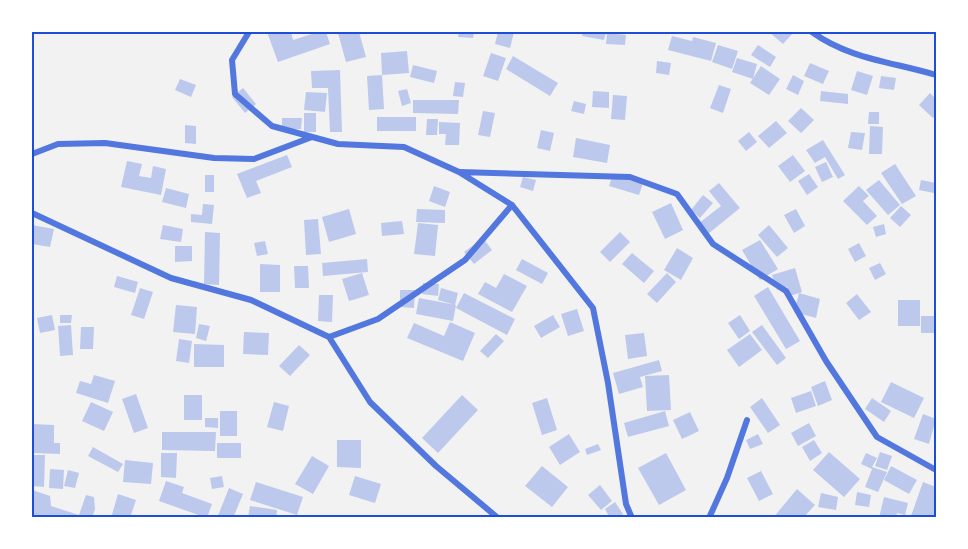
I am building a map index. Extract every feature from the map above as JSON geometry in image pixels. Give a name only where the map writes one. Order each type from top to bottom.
[{"type":"street","points":[[249,32],[232,60],[235,94],[273,126],[338,144],[404,147],[459,172],[512,205],[593,308],[608,383],[626,504],[632,518]]},
{"type":"street","points":[[812,32],[838,48],[936,75]]},
{"type":"street","points":[[32,154],[58,144],[105,143],[214,158],[254,159],[312,137]]},
{"type":"street","points":[[459,172],[630,177],[678,194],[713,244],[786,291],[826,361],[877,437],[936,470]]},
{"type":"street","points":[[329,337],[378,319],[465,260],[512,205]]},
{"type":"street","points":[[32,213],[171,278],[251,300],[329,337],[370,402],[436,466],[498,518]]},
{"type":"street","points":[[709,518],[727,478],[747,420]]},
{"type":"building","points":[[267,32],[291,32],[293,40],[318,32],[326,32],[330,44],[278,62]]},
{"type":"building","points":[[359,32],[366,57],[346,62],[338,33]]},
{"type":"building","points":[[459,32],[474,32],[473,38],[458,37]]},
{"type":"building","points":[[498,32],[514,32],[510,48],[495,44]]},
{"type":"building","points":[[583,32],[606,32],[604,40],[582,36]]},
{"type":"building","points":[[769,32],[792,32],[793,33],[783,44]]},
{"type":"building","points":[[607,33],[626,35],[625,45],[606,44]]},
{"type":"building","points":[[672,36],[692,41],[693,37],[716,43],[711,61],[668,50]]},
{"type":"building","points":[[718,45],[738,51],[732,69],[712,62]]},
{"type":"building","points":[[758,45],[776,57],[770,67],[751,55]]},
{"type":"building","points":[[407,51],[409,73],[382,75],[381,53]]},
{"type":"building","points":[[491,53],[506,58],[498,81],[483,76]]},
{"type":"building","points":[[513,56],[558,83],[550,96],[506,69]]},
{"type":"building","points":[[737,58],[757,64],[753,79],[732,72]]},
{"type":"building","points":[[657,61],[671,63],[669,75],[656,73]]},
{"type":"building","points":[[810,63],[829,71],[823,84],[804,76]]},
{"type":"building","points":[[413,65],[437,71],[434,83],[410,77]]},
{"type":"building","points":[[761,66],[780,79],[769,95],[750,83]]},
{"type":"building","points":[[340,70],[342,132],[330,132],[328,88],[312,88],[311,71]]},
{"type":"building","points":[[857,71],[873,76],[867,95],[851,90]]},
{"type":"building","points":[[382,75],[384,109],[369,110],[367,76]]},
{"type":"building","points":[[793,75],[804,81],[798,95],[786,89]]},
{"type":"building","points":[[881,76],[896,78],[894,90],[879,88]]},
{"type":"building","points":[[180,79],[196,85],[191,97],[175,90]]},
{"type":"building","points":[[455,82],[465,83],[463,97],[453,96]]},
{"type":"building","points":[[719,85],[731,89],[723,113],[710,108]]},
{"type":"building","points":[[243,88],[256,104],[245,113],[232,97]]},
{"type":"building","points":[[407,89],[411,103],[402,106],[398,91]]},
{"type":"building","points":[[593,91],[609,92],[609,108],[592,107]]},
{"type":"building","points":[[821,91],[848,94],[848,104],[820,101]]},
{"type":"building","points":[[306,92],[327,93],[325,112],[304,110]]},
{"type":"building","points":[[930,93],[936,99],[936,114],[933,118],[919,105]]},
{"type":"building","points":[[613,95],[627,96],[625,120],[611,119]]},
{"type":"building","points":[[413,100],[459,100],[458,114],[413,113]]},
{"type":"building","points":[[574,101],[586,104],[584,114],[571,111]]},
{"type":"building","points":[[801,108],[814,120],[801,133],[788,121]]},
{"type":"building","points":[[483,111],[495,113],[490,137],[478,135]]},
{"type":"building","points":[[869,112],[879,112],[879,124],[868,124]]},
{"type":"building","points":[[304,113],[316,113],[316,132],[304,132]]},
{"type":"building","points":[[377,117],[416,117],[416,131],[377,131]]},
{"type":"building","points":[[282,118],[302,118],[301,129],[282,129]]},
{"type":"building","points":[[427,119],[438,119],[437,135],[426,135]]},
{"type":"building","points":[[776,121],[787,133],[769,148],[758,136]]},
{"type":"building","points":[[439,122],[460,123],[459,145],[445,145],[446,134],[439,134]]},
{"type":"building","points":[[185,125],[196,126],[196,144],[185,143]]},
{"type":"building","points":[[870,126],[883,127],[882,154],[869,154]]},
{"type":"building","points":[[541,130],[554,133],[550,151],[537,148]]},
{"type":"building","points":[[749,132],[757,142],[746,151],[738,141]]},
{"type":"building","points":[[851,132],[865,133],[862,150],[848,148]]},
{"type":"building","points":[[576,138],[610,145],[607,163],[573,157]]},
{"type":"building","points":[[823,140],[845,175],[838,179],[825,157],[815,163],[806,150]]},
{"type":"building","points":[[287,155],[292,167],[256,181],[261,193],[247,198],[237,174]]},
{"type":"building","points":[[793,155],[805,171],[790,182],[778,166]]},
{"type":"building","points":[[127,161],[142,164],[139,176],[151,178],[153,166],[166,169],[161,195],[121,187]]},
{"type":"building","points":[[826,162],[833,177],[822,182],[815,167]]},
{"type":"building","points":[[895,164],[916,196],[902,204],[881,173]]},
{"type":"building","points":[[613,174],[643,183],[639,195],[609,186]]},
{"type":"building","points":[[809,174],[818,187],[807,195],[798,181]]},
{"type":"building","points":[[205,175],[214,175],[214,192],[205,192]]},
{"type":"building","points":[[523,177],[536,180],[533,191],[520,187]]},
{"type":"building","points":[[879,180],[900,205],[888,215],[866,190]]},
{"type":"building","points":[[921,180],[936,183],[934,193],[919,190]]},
{"type":"building","points":[[719,183],[740,208],[708,234],[699,223],[721,206],[709,191]]},
{"type":"building","points":[[434,186],[450,192],[445,207],[429,201]]},
{"type":"building","points":[[859,186],[869,196],[863,201],[877,216],[867,225],[843,201]]},
{"type":"building","points":[[166,188],[189,194],[186,208],[162,202]]},
{"type":"building","points":[[703,195],[713,203],[700,218],[691,210]]},
{"type":"building","points":[[671,203],[683,230],[665,239],[652,212]]},
{"type":"building","points":[[203,204],[214,205],[212,224],[191,222],[191,214],[202,215]]},
{"type":"building","points":[[901,206],[911,215],[900,227],[890,218]]},
{"type":"building","points":[[349,209],[356,234],[329,242],[322,217]]},
{"type":"building","points":[[417,209],[445,210],[445,223],[416,222]]},
{"type":"building","points":[[796,209],[805,226],[794,233],[784,215]]},
{"type":"building","points":[[318,219],[321,254],[306,255],[304,220]]},
{"type":"building","points":[[402,221],[404,234],[382,236],[381,223]]},
{"type":"building","points":[[418,223],[438,225],[435,256],[414,254]]},
{"type":"building","points":[[884,224],[886,234],[876,237],[873,227]]},
{"type":"building","points":[[32,225],[54,229],[50,247],[32,244]]},
{"type":"building","points":[[163,225],[183,229],[181,242],[160,239]]},
{"type":"building","points":[[769,225],[788,248],[777,257],[758,235]]},
{"type":"building","points":[[205,232],[220,233],[219,285],[204,284]]},
{"type":"building","points":[[620,232],[630,242],[610,262],[600,252]]},
{"type":"building","points":[[483,238],[492,250],[474,264],[464,252]]},
{"type":"building","points":[[760,240],[778,269],[760,280],[742,250]]},
{"type":"building","points":[[265,241],[268,254],[257,256],[254,243]]},
{"type":"building","points":[[859,243],[866,256],[855,262],[848,249]]},
{"type":"building","points":[[175,246],[192,246],[192,261],[175,262]]},
{"type":"building","points":[[677,248],[693,258],[681,280],[664,270]]},
{"type":"building","points":[[632,253],[654,271],[644,283],[622,264]]},
{"type":"building","points":[[367,259],[368,272],[323,276],[322,263]]},
{"type":"building","points":[[522,259],[548,273],[542,284],[516,270]]},
{"type":"building","points":[[880,263],[886,274],[875,280],[869,268]]},
{"type":"building","points":[[260,264],[280,265],[280,292],[260,292]]},
{"type":"building","points":[[294,266],[308,266],[309,288],[295,288]]},
{"type":"building","points":[[795,268],[802,292],[790,296],[787,287],[777,290],[772,275]]},
{"type":"building","points":[[362,273],[369,295],[349,301],[342,279]]},
{"type":"building","points":[[667,273],[676,282],[657,303],[647,294]]},
{"type":"building","points":[[504,274],[527,286],[512,312],[478,294],[485,282],[496,288]]},
{"type":"building","points":[[117,276],[138,282],[135,293],[114,287]]},
{"type":"building","points":[[423,283],[439,284],[438,296],[422,294]]},
{"type":"building","points":[[768,287],[800,341],[786,349],[754,296]]},
{"type":"building","points":[[140,288],[153,292],[144,319],[131,315]]},
{"type":"building","points":[[441,288],[458,293],[455,305],[438,300]]},
{"type":"building","points":[[400,290],[415,290],[414,308],[400,307]]},
{"type":"building","points":[[464,293],[515,319],[507,335],[456,308]]},
{"type":"building","points":[[799,293],[820,299],[816,318],[794,312]]},
{"type":"building","points":[[857,294],[871,312],[859,320],[846,303]]},
{"type":"building","points":[[319,295],[333,295],[332,322],[318,321]]},
{"type":"building","points":[[419,298],[456,305],[453,321],[416,314]]},
{"type":"building","points":[[898,300],[920,300],[920,326],[898,326]]},
{"type":"building","points":[[176,305],[197,307],[195,334],[173,332]]},
{"type":"building","points":[[577,309],[584,331],[568,336],[561,314]]},
{"type":"building","points":[[52,315],[55,330],[40,333],[37,318]]},
{"type":"building","points":[[60,315],[72,315],[71,323],[60,323]]},
{"type":"building","points":[[553,315],[560,327],[541,338],[534,326]]},
{"type":"building","points":[[740,315],[750,331],[739,339],[728,323]]},
{"type":"building","points":[[921,316],[936,316],[936,333],[921,333]]},
{"type":"building","points":[[450,322],[475,333],[463,361],[407,338],[414,323],[444,336]]},
{"type":"building","points":[[199,324],[210,326],[206,341],[196,338]]},
{"type":"building","points":[[71,325],[73,355],[60,356],[58,326]]},
{"type":"building","points":[[762,325],[786,358],[777,365],[752,332]]},
{"type":"building","points":[[81,327],[94,327],[93,349],[80,349]]},
{"type":"building","points":[[244,332],[269,333],[268,355],[243,354]]},
{"type":"building","points":[[644,333],[647,356],[628,359],[625,335]]},
{"type":"building","points":[[496,334],[504,341],[488,358],[480,351]]},
{"type":"building","points":[[750,334],[762,350],[739,367],[727,350]]},
{"type":"building","points":[[179,339],[192,341],[189,363],[176,361]]},
{"type":"building","points":[[194,344],[224,345],[224,367],[194,367]]},
{"type":"building","points":[[299,345],[310,355],[290,376],[279,366]]},
{"type":"building","points":[[659,360],[662,371],[640,377],[643,387],[619,394],[613,373]]},
{"type":"building","points":[[94,375],[115,381],[108,403],[76,393],[80,381],[91,384]]},
{"type":"building","points":[[669,375],[671,410],[647,411],[645,376]]},
{"type":"building","points":[[825,381],[832,400],[818,406],[811,387]]},
{"type":"building","points":[[891,382],[924,398],[914,418],[881,402]]},
{"type":"building","points":[[811,391],[816,406],[796,413],[791,398]]},
{"type":"building","points":[[136,394],[148,428],[134,433],[122,399]]},
{"type":"building","points":[[184,395],[202,395],[202,420],[184,420]]},
{"type":"building","points":[[462,395],[478,410],[438,453],[422,438]]},
{"type":"building","points":[[547,398],[557,430],[542,435],[532,403]]},
{"type":"building","points":[[762,398],[780,425],[768,433],[750,407]]},
{"type":"building","points":[[872,398],[891,411],[884,422],[865,409]]},
{"type":"building","points":[[91,402],[113,412],[104,431],[82,421]]},
{"type":"building","points":[[274,402],[289,406],[283,431],[267,427]]},
{"type":"building","points":[[220,411],[237,411],[237,436],[220,436]]},
{"type":"building","points":[[665,411],[669,426],[628,437],[624,423]]},
{"type":"building","points":[[690,412],[699,431],[682,439],[673,420]]},
{"type":"building","points":[[923,414],[936,419],[929,444],[914,439]]},
{"type":"building","points":[[205,418],[218,418],[218,428],[205,427]]},
{"type":"building","points":[[809,423],[816,436],[798,446],[791,433]]},
{"type":"building","points":[[32,424],[54,425],[54,443],[60,443],[60,454],[32,453]]},
{"type":"building","points":[[162,432],[216,432],[215,451],[162,450]]},
{"type":"building","points":[[569,434],[580,452],[560,465],[549,447]]},
{"type":"building","points":[[758,434],[763,444],[750,449],[746,440]]},
{"type":"building","points":[[337,440],[361,440],[361,468],[337,467]]},
{"type":"building","points":[[814,440],[822,453],[810,461],[802,447]]},
{"type":"building","points":[[217,443],[241,443],[241,458],[217,458]]},
{"type":"building","points":[[598,444],[601,450],[587,455],[585,449]]},
{"type":"building","points":[[93,447],[123,464],[118,472],[88,456]]},
{"type":"building","points":[[829,452],[860,479],[844,497],[813,470]]},
{"type":"building","points":[[880,452],[892,456],[887,470],[875,466]]},
{"type":"building","points":[[161,453],[177,453],[176,478],[161,477]]},
{"type":"building","points":[[666,453],[686,490],[659,505],[638,468]]},
{"type":"building","points":[[866,453],[877,458],[872,467],[887,472],[878,492],[865,487],[872,469],[861,464]]},
{"type":"building","points":[[32,455],[45,455],[44,487],[32,486]]},
{"type":"building","points":[[312,456],[329,466],[313,494],[295,484]]},
{"type":"building","points":[[125,460],[153,463],[151,484],[123,482]]},
{"type":"building","points":[[542,466],[568,487],[552,507],[525,486]]},
{"type":"building","points":[[891,466],[917,480],[909,494],[884,480]]},
{"type":"building","points":[[50,469],[64,470],[63,489],[49,488]]},
{"type":"building","points":[[68,470],[79,473],[75,488],[64,486]]},
{"type":"building","points":[[761,471],[773,494],[759,501],[747,478]]},
{"type":"building","points":[[222,476],[224,487],[212,489],[210,478]]},
{"type":"building","points":[[355,476],[381,484],[375,503],[349,495]]},
{"type":"building","points":[[166,481],[184,487],[182,493],[212,504],[207,518],[159,501]]},
{"type":"building","points":[[256,482],[303,497],[297,515],[250,500]]},
{"type":"building","points":[[923,482],[936,487],[936,518],[911,516]]},
{"type":"building","points":[[600,485],[612,501],[601,510],[588,495]]},
{"type":"building","points":[[229,488],[243,494],[233,518],[217,518]]},
{"type":"building","points":[[797,489],[815,505],[803,518],[773,518]]},
{"type":"building","points":[[32,490],[50,496],[51,506],[79,515],[86,495],[94,497],[95,509],[92,518],[32,518]]},
{"type":"building","points":[[857,492],[871,495],[869,507],[855,505]]},
{"type":"building","points":[[821,493],[838,497],[836,510],[818,507]]},
{"type":"building","points":[[118,494],[136,500],[130,518],[111,518]]},
{"type":"building","points":[[884,497],[908,503],[905,515],[897,513],[896,518],[879,518]]},
{"type":"building","points":[[615,502],[623,514],[618,518],[610,518],[605,509]]},
{"type":"building","points":[[250,506],[277,510],[276,518],[248,518]]}]
